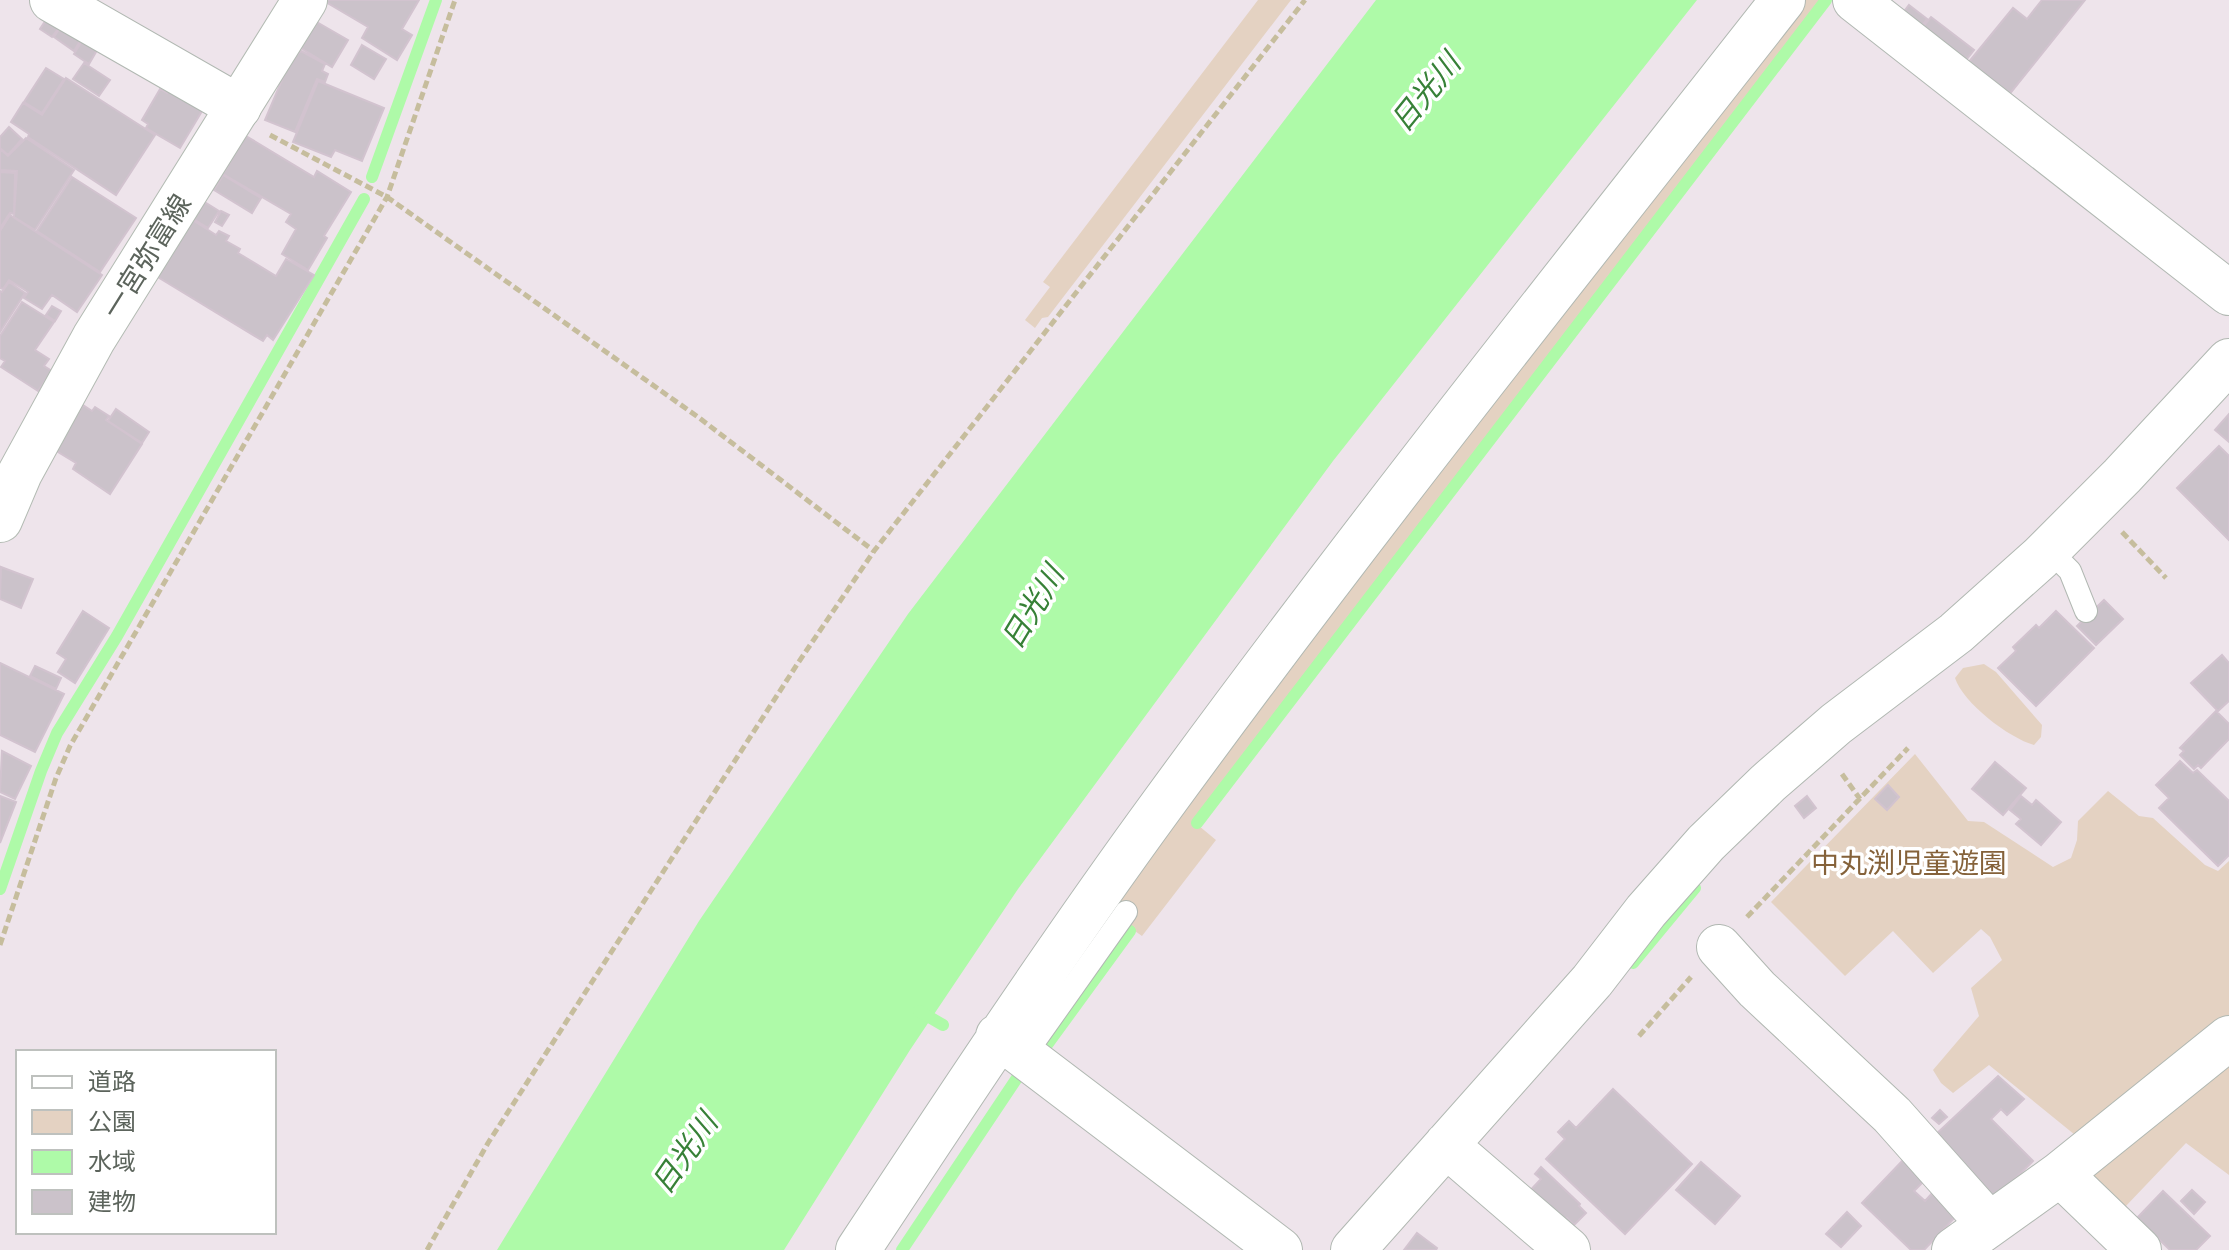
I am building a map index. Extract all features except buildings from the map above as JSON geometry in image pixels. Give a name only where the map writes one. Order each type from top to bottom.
[{"type":"street","points":[[52,0],[236,111]]},
{"type":"street","name":"一宮弥富線","points":[[0,520],[20,473],[94,338],[305,0]]},
{"type":"street","points":[[858,1250],[1011,1046],[1161,806],[1354,547],[1783,0]]},
{"type":"street","points":[[1855,0],[2229,293]]},
{"type":"street","points":[[1353,1250],[1457,1154],[1646,911],[1706,843],[1836,724],[2058,559],[2122,476],[2229,361]]},
{"type":"street","points":[[1719,947],[1757,989],[1892,1115],[1989,1224]]},
{"type":"street","points":[[1954,1250],[2060,1174],[2229,1038]]},
{"type":"street","points":[[1011,1046],[1280,1250]]},
{"type":"street","points":[[1457,1154],[1568,1250]]},
{"type":"street","points":[[2060,1174],[2139,1250]]},
{"type":"lane","points":[[2058,559],[2086,611]]},
{"type":"lane","points":[[1011,1046],[1126,912]]},
{"type":"path","points":[[0,945],[56,778],[70,746],[387,197],[455,0]]},
{"type":"path","points":[[427,1250],[488,1143],[798,663],[874,551],[1305,0]]},
{"type":"path","points":[[236,111],[387,197],[698,417],[874,551]]},
{"type":"path","points":[[2114,524],[2166,578]]},
{"type":"path","points":[[1639,1036],[1908,748]]},
{"type":"path","points":[[1837,767],[1860,799]]},
{"type":"green space","points":[[1258,0],[1291,0],[1048,317],[1042,318],[1035,328],[1025,320],[1050,287],[1043,282]]},
{"type":"green space","points":[[1796,0],[1822,0],[1193,821],[1216,840],[1142,936],[1112,915],[1032,1029],[1168,818]]},
{"type":"green space","points":[[1984,664],[1996,672],[2042,725],[2041,737],[2034,745],[2012,735],[1988,718],[1960,688],[1955,678],[1963,668]]},
{"type":"green space","name":"中丸渕児童遊園","points":[[1915,754],[1968,821],[1984,822],[2053,867],[2071,858],[2077,840],[2078,821],[2108,791],[2139,816],[2153,818],[2205,865],[2218,871],[2229,861],[2229,1024],[2080,1139],[1989,1065],[1953,1093],[1941,1083],[1933,1070],[1979,1016],[1971,988],[2002,960],[1990,937],[1981,929],[1933,973],[1893,931],[1845,976],[1771,902]]},
{"type":"green space","points":[[2229,1053],[2229,1175],[2186,1143],[2125,1207],[2084,1176]]},
{"type":"water","name":"日光川","points":[[1376,0],[1697,0],[1333,461],[1018,889],[910,1050],[784,1250],[497,1250],[699,921],[908,614]]},
{"type":"waterway","points":[[372,177],[436,0]]},
{"type":"waterway","points":[[1197,823],[1826,0]]},
{"type":"waterway","points":[[0,889],[57,733],[117,636],[364,199]]},
{"type":"waterway","points":[[1633,963],[1695,888]]},
{"type":"waterway","points":[[1041,1053],[1130,931]]},
{"type":"waterway","points":[[919,1011],[943,1025]]},
{"type":"waterway","points":[[902,1250],[1021,1072]]}]
